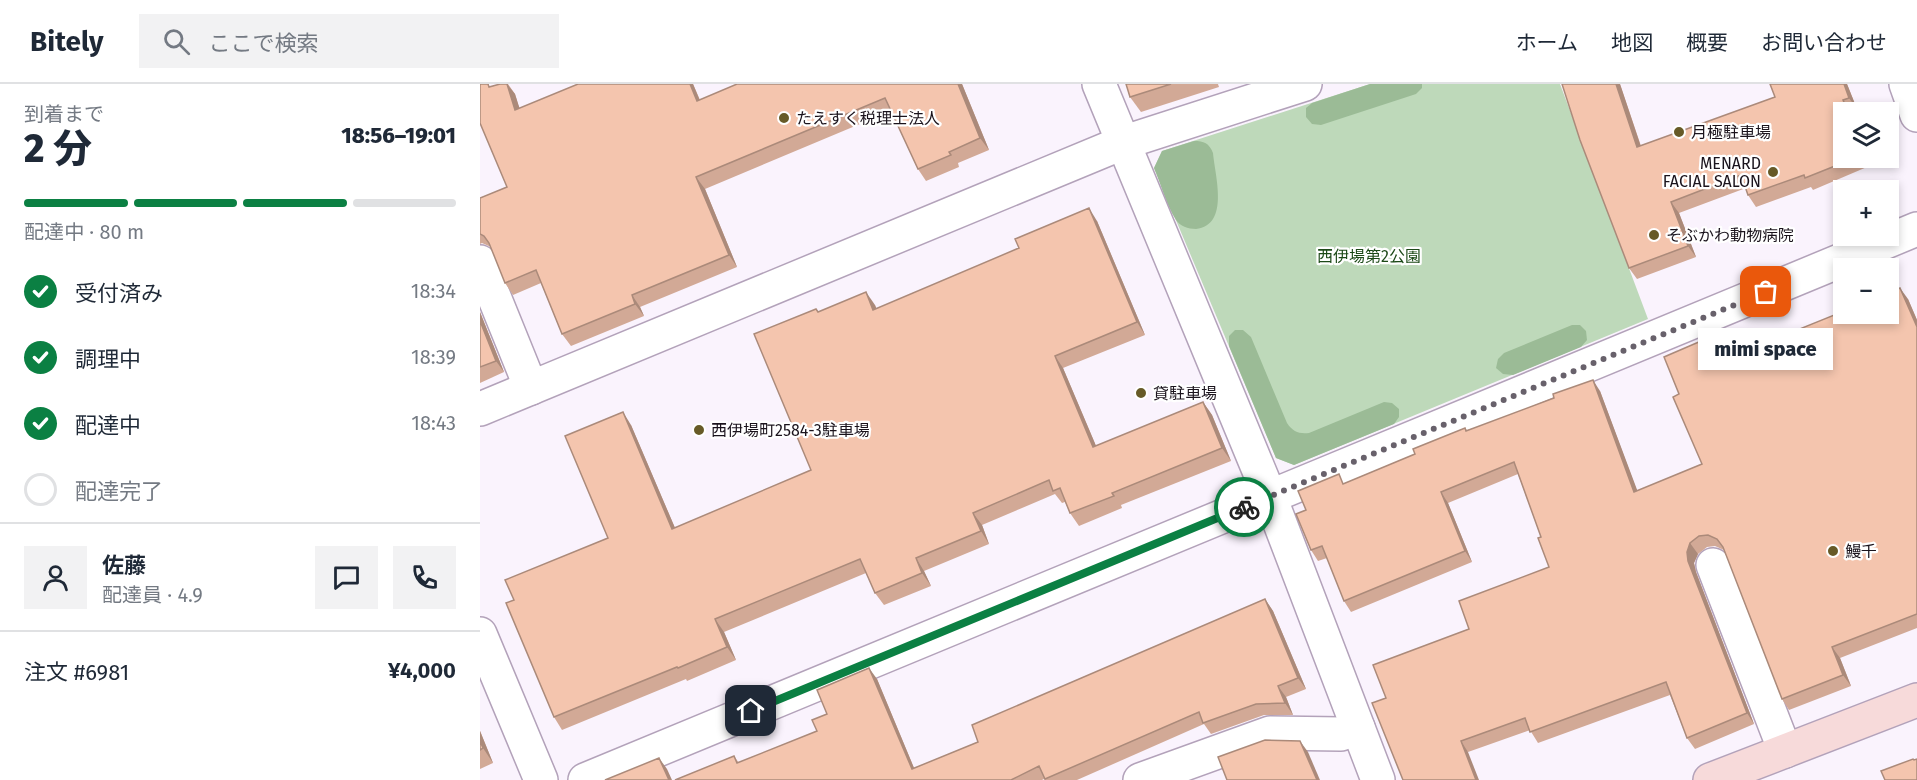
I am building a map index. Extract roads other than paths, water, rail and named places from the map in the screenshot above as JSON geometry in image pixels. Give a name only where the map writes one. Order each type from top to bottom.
[{"type":"street","points":[[1099,84],[1270,497],[1378,780]]},
{"type":"street","points":[[480,409],[1122,143],[1305,84]]},
{"type":"street","points":[[1906,84],[1917,115]]},
{"type":"street","points":[[585,780],[1917,229]]},
{"type":"street","points":[[480,262],[531,388]]},
{"type":"street","points":[[1713,565],[1785,751]]},
{"type":"street","points":[[480,634],[541,780]]},
{"type":"street","points":[[1710,780],[1917,700]]},
{"type":"street","points":[[1140,780],[1270,733],[1341,734],[1358,728]]},
{"type":"place","name":"たえすく税理士法人","points":[[784,118]]},
{"type":"place","name":"月極駐車場","points":[[1679,132]]},
{"type":"place","name":"MENARD FACIAL SALON","points":[[1773,172]]},
{"type":"place","name":"そぶかわ動物病院","points":[[1654,235]]},
{"type":"place","name":"mimi space","points":[[1766,292]]},
{"type":"place","name":"貸駐車場","points":[[1141,393]]},
{"type":"place","name":"西伊場町2584-3駐車場","points":[[699,430]]},
{"type":"place","name":"鰻千","points":[[1833,551]]},
{"type":"park label","name":"西伊場第2公園","points":[[1369,256]]}]
